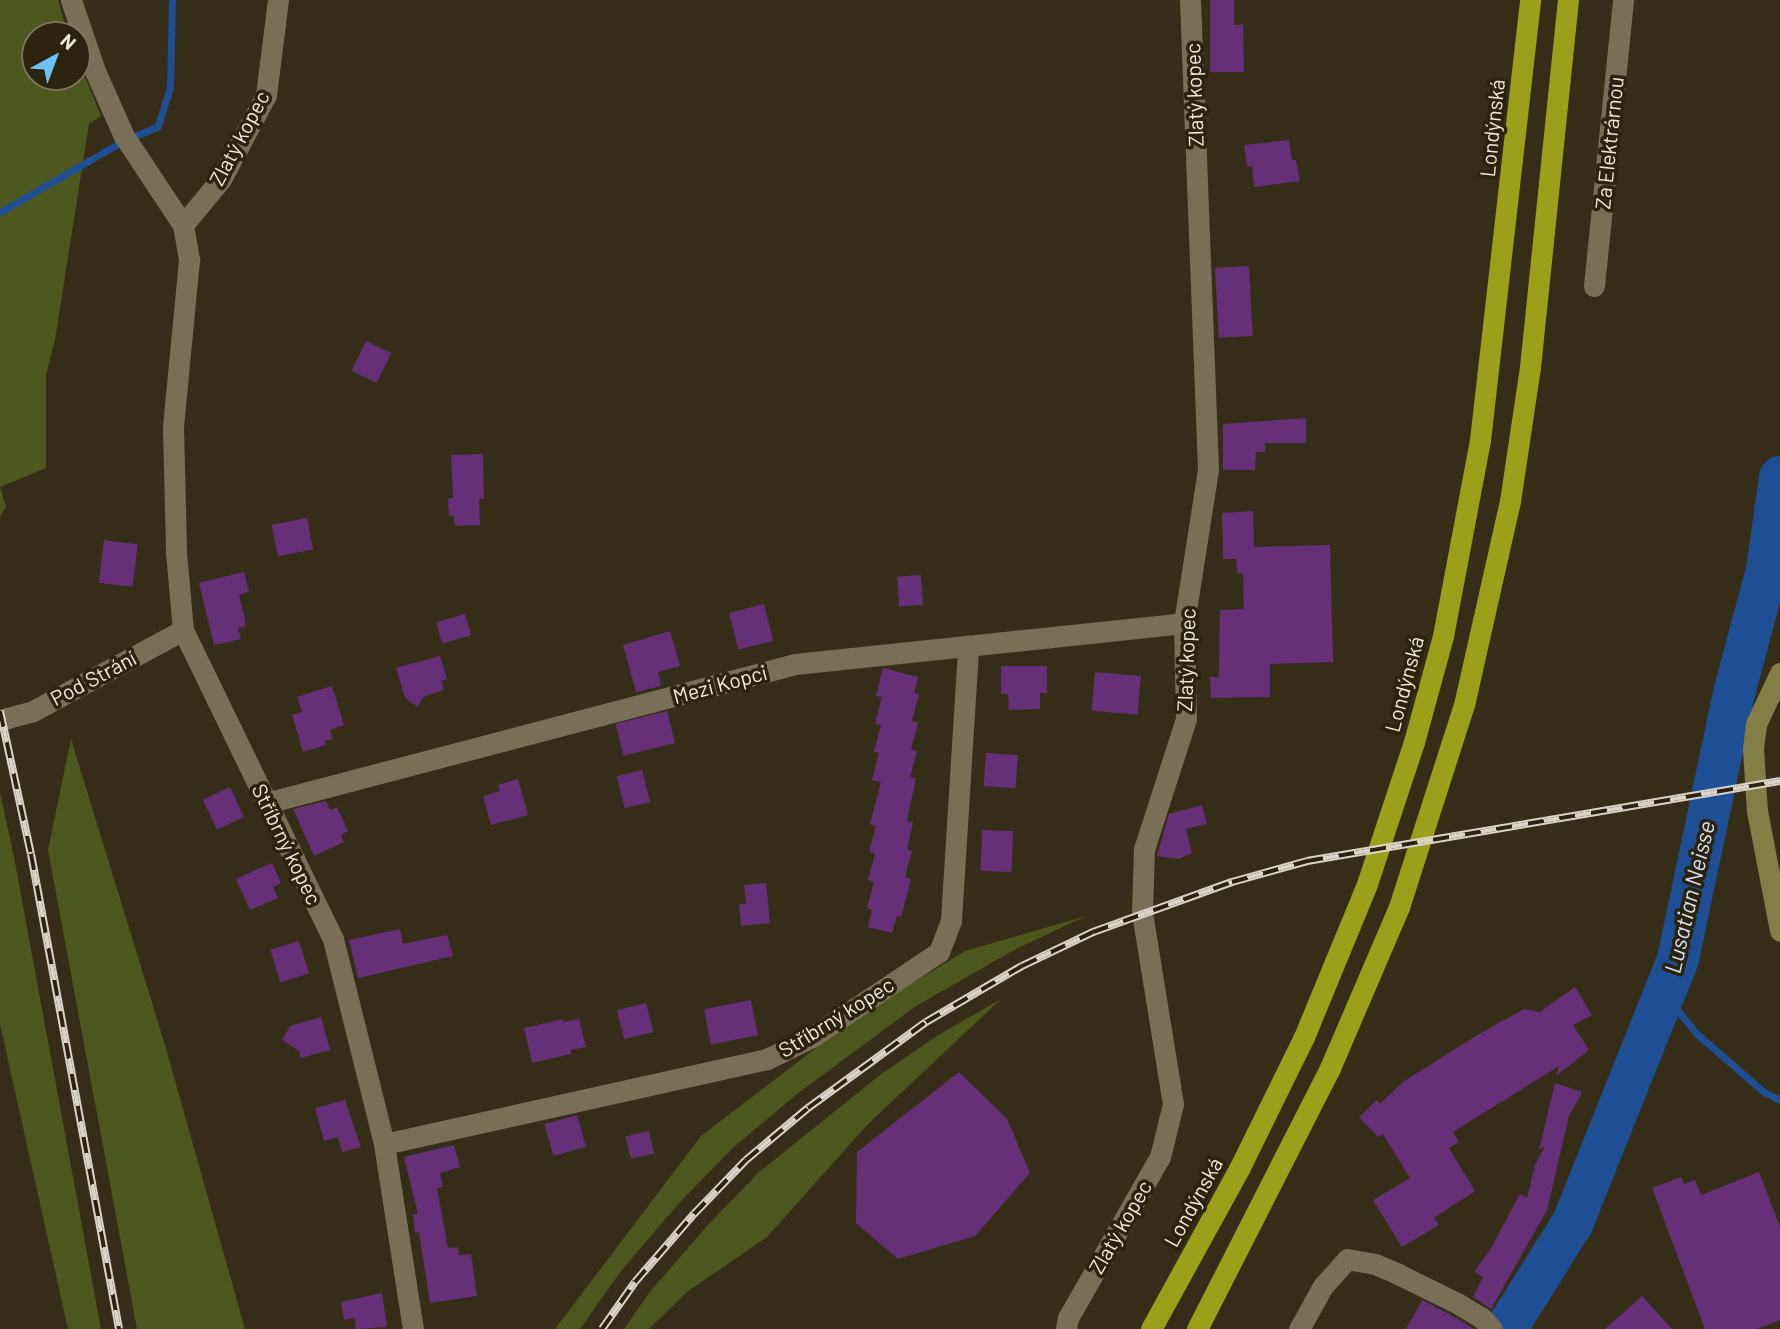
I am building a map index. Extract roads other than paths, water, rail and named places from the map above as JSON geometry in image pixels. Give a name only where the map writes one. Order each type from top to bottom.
[{"type":"highway","name":"Londýnská","points":[[1151,1329],[1239,1169],[1304,1037],[1367,884],[1413,742],[1443,636],[1480,440],[1530,0]]},
{"type":"highway","points":[[1197,1329],[1330,1068],[1399,906],[1464,705],[1510,501],[1530,367],[1568,0]]},
{"type":"street","points":[[71,0],[94,71],[124,136],[183,225]]},
{"type":"street","name":"Zlatý kopec","points":[[183,225],[221,179],[266,95],[278,0]]},
{"type":"street","name":"Zlatý kopec","points":[[1066,1329],[1068,1318],[1160,1157],[1174,1104],[1142,912],[1144,849],[1186,719],[1184,623],[1208,469],[1190,0]]},
{"type":"street","name":"Za Elektrárnou","points":[[1594,286],[1623,0]]},
{"type":"street","name":"Stříbrný kopec","points":[[183,225],[189,260],[173,427],[176,552],[183,630],[333,939],[384,1144],[413,1329]]},
{"type":"street","name":"Mezi Kopci","points":[[266,803],[796,664],[1184,623]]},
{"type":"street","name":"Pod Strání","points":[[0,720],[33,711],[183,630]]},
{"type":"street","name":"Stříbrný kopec","points":[[384,1144],[767,1059],[812,1037],[939,952],[951,920],[968,646]]},
{"type":"street","points":[[1780,673],[1756,724],[1753,750],[1757,811],[1780,931]]},
{"type":"street","points":[[1299,1329],[1323,1286],[1348,1259],[1375,1264],[1487,1324]]},
{"type":"waterway","points":[[135,136],[158,126],[170,87],[172,0]]},
{"type":"waterway","points":[[0,212],[118,144]]},
{"type":"waterway","name":"Lusatian Neisse","points":[[1506,1329],[1573,1222],[1678,959],[1734,693],[1767,570],[1780,477]]},
{"type":"waterway","points":[[1664,994],[1697,1034],[1764,1092],[1780,1100]]},
{"type":"railway","points":[[0,711],[31,854],[119,1329]]},
{"type":"railway","points":[[602,1329],[635,1282],[694,1214],[746,1160],[808,1108],[926,1022],[1022,966],[1093,932],[1232,882],[1307,861],[1780,781]]}]
